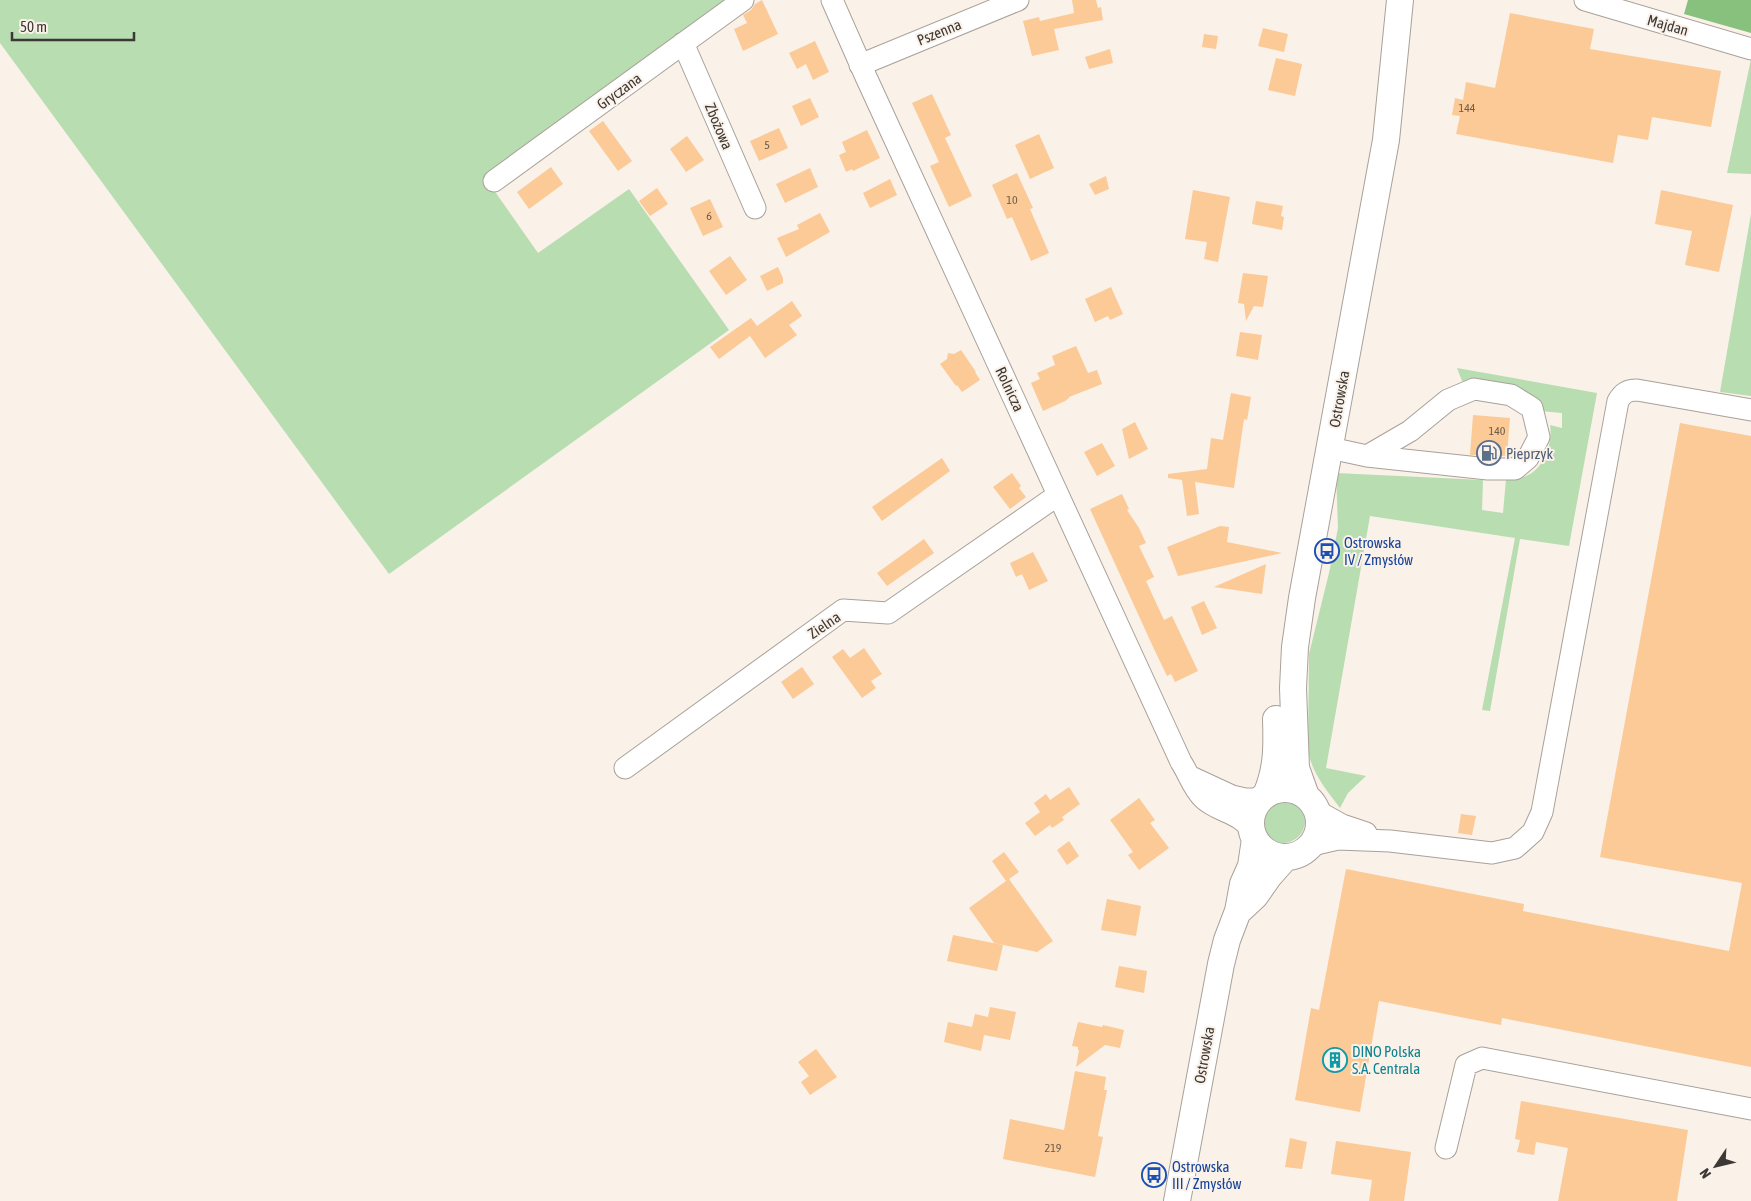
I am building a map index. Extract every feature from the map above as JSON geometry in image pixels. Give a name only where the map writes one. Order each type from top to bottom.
[{"type":"main road","name":"Ostrowska","points":[[1263,797],[1273,778],[1277,752],[1276,695],[1278,645],[1362,184],[1370,126],[1382,0]]},
{"type":"main road","name":"Ostrowska","points":[[1311,803],[1296,768],[1293,668],[1297,623],[1386,140],[1400,0]]},
{"type":"main road","points":[[1283,789],[1295,791],[1311,803],[1319,829],[1312,845],[1302,853],[1285,858],[1267,852],[1253,833],[1252,815],[1263,797],[1271,792],[1283,789]]},
{"type":"main road","name":"Ostrowska","points":[[1177,1201],[1221,964],[1227,940],[1238,911],[1243,884],[1252,866],[1253,833]]},
{"type":"main road","name":"Ostrowska","points":[[1238,911],[1255,896],[1285,858]]},
{"type":"street","name":"Gryczana","points":[[494,181],[743,0]]},
{"type":"street","name":"Rolnicza","points":[[832,0],[860,65],[1194,787],[1203,798],[1238,818],[1253,833]]},
{"type":"street","name":"Pszenna","points":[[860,65],[1018,0]]},
{"type":"street","name":"Majdan","points":[[1584,0],[1751,49]]},
{"type":"street","name":"Zbożowa","points":[[683,43],[755,208]]},
{"type":"street","points":[[1330,448],[1367,456],[1488,469],[1515,469],[1528,458],[1539,437],[1532,408],[1511,395],[1474,389],[1448,400],[1410,431],[1367,456]]},
{"type":"street","points":[[1312,845],[1338,839],[1390,841],[1492,853],[1515,848],[1533,832],[1542,812],[1618,401],[1622,394],[1628,390],[1636,390],[1751,410]]},
{"type":"street","name":"Zielna","points":[[625,768],[843,610],[888,613],[1058,495]]},
{"type":"street","points":[[1191,777],[1232,796],[1245,799],[1263,797]]},
{"type":"street","points":[[1311,803],[1342,825],[1390,841]]},
{"type":"street","points":[[1446,1148],[1466,1065],[1482,1058],[1751,1109]]},
{"type":"green space","points":[[0,0],[728,0],[484,176],[538,253],[629,189],[729,330],[389,574],[0,43]]},
{"type":"green space","points":[[1688,0],[1751,0],[1751,33],[1684,14]]},
{"type":"green space","points":[[1751,59],[1751,174],[1727,173]]},
{"type":"green space","points":[[1751,214],[1751,396],[1720,392]]},
{"type":"green space","points":[[1457,368],[1597,393],[1569,546],[1520,539],[1490,711],[1482,710],[1515,538],[1370,516],[1326,768],[1366,776],[1348,793],[1340,808],[1316,774],[1308,750],[1309,654],[1338,528],[1336,473],[1483,480],[1482,510],[1503,513],[1506,479],[1524,477],[1538,468],[1546,455],[1550,440],[1550,425],[1562,428],[1562,413],[1540,411],[1462,381]]},
{"type":"green space","points":[[1283,799],[1295,803],[1301,809],[1305,821],[1301,833],[1295,839],[1283,843],[1271,839],[1265,833],[1261,821],[1265,809],[1271,803]]},
{"type":"building","points":[[762,0],[778,34],[743,51],[734,29],[747,23],[743,15]]},
{"type":"building","points":[[1072,0],[1096,0],[1098,8],[1101,7],[1103,20],[1054,29],[1059,50],[1032,56],[1023,21],[1039,17],[1040,21],[1074,13]]},
{"type":"building","points":[[1510,13],[1594,29],[1590,49],[1721,71],[1711,127],[1652,117],[1648,140],[1618,135],[1613,163],[1456,134],[1460,116],[1452,115],[1455,98],[1463,100],[1466,82],[1495,88]]},
{"type":"building","points":[[1263,28],[1288,34],[1284,52],[1258,46]]},
{"type":"building","points":[[1204,34],[1218,36],[1216,49],[1202,47]]},
{"type":"building","points":[[815,41],[829,72],[813,80],[806,64],[797,69],[789,53]]},
{"type":"building","points":[[1110,49],[1113,63],[1089,69],[1085,57]]},
{"type":"building","points":[[1276,58],[1302,64],[1295,96],[1268,90]]},
{"type":"building","points":[[932,94],[951,135],[945,138],[972,196],[949,207],[930,166],[939,162],[912,103]]},
{"type":"building","points":[[810,98],[819,117],[801,126],[792,106]]},
{"type":"building","points":[[603,121],[632,161],[618,171],[589,131]]},
{"type":"building","points":[[779,128],[788,148],[759,161],[750,141]]},
{"type":"building","points":[[867,130],[880,158],[853,171],[852,169],[846,172],[839,155],[846,152],[842,142]]},
{"type":"building","points":[[1039,134],[1054,168],[1030,179],[1015,145]]},
{"type":"building","points":[[687,136],[704,160],[686,172],[670,149]]},
{"type":"building","points":[[551,167],[563,184],[529,209],[517,192]]},
{"type":"building","points":[[810,168],[818,187],[785,203],[776,184]]},
{"type":"building","points":[[1017,173],[1033,208],[1030,209],[1049,253],[1031,261],[1012,217],[1007,219],[992,185]]},
{"type":"building","points":[[1106,176],[1109,189],[1095,195],[1089,184]]},
{"type":"building","points":[[890,179],[897,195],[870,208],[863,193]]},
{"type":"building","points":[[657,188],[668,204],[650,216],[639,201]]},
{"type":"building","points":[[1193,190],[1230,197],[1218,262],[1204,259],[1207,242],[1185,239]]},
{"type":"building","points":[[1661,190],[1733,205],[1719,272],[1685,265],[1692,231],[1655,224]]},
{"type":"building","points":[[710,199],[723,227],[703,236],[690,208]]},
{"type":"building","points":[[1256,201],[1283,206],[1281,216],[1284,217],[1282,230],[1252,224]]},
{"type":"building","points":[[820,213],[830,232],[786,257],[777,238],[799,229],[797,225]]},
{"type":"building","points":[[730,256],[747,280],[726,295],[709,271]]},
{"type":"building","points":[[778,267],[783,283],[767,291],[760,276]]},
{"type":"building","points":[[1243,273],[1268,276],[1263,307],[1254,306],[1246,321],[1244,304],[1238,303]]},
{"type":"building","points":[[1111,287],[1123,314],[1110,320],[1108,316],[1095,322],[1085,299]]},
{"type":"building","points":[[792,301],[802,316],[789,325],[797,335],[765,358],[750,336],[719,359],[710,347],[751,318],[757,326]]},
{"type":"building","points":[[1240,332],[1262,335],[1258,360],[1236,356]]},
{"type":"building","points":[[1076,346],[1088,373],[1097,370],[1102,384],[1069,397],[1065,401],[1043,411],[1031,383],[1040,379],[1037,373],[1055,365],[1052,356]]},
{"type":"building","points":[[961,350],[980,380],[962,392],[940,364],[947,359],[948,353],[954,354]]},
{"type":"building","points":[[1231,393],[1251,397],[1247,420],[1244,419],[1234,488],[1195,482],[1199,514],[1187,516],[1182,480],[1168,478],[1168,474],[1207,469],[1211,438],[1223,440]]},
{"type":"building","points":[[1473,415],[1510,418],[1507,456],[1470,455]]},
{"type":"building","points":[[1135,422],[1148,449],[1129,459],[1122,429]]},
{"type":"building","points":[[1680,423],[1751,436],[1751,1067],[1502,1018],[1501,1025],[1379,1001],[1360,1112],[1295,1100],[1311,1008],[1319,1010],[1346,869],[1524,904],[1523,911],[1729,951],[1742,883],[1600,857]]},
{"type":"building","points":[[1102,443],[1115,466],[1097,476],[1084,452]]},
{"type":"building","points":[[942,458],[950,471],[882,521],[872,507]]},
{"type":"building","points":[[1012,473],[1021,486],[1019,488],[1026,497],[1010,509],[993,487]]},
{"type":"building","points":[[1122,494],[1129,509],[1127,510],[1146,543],[1139,546],[1154,577],[1146,581],[1164,620],[1172,616],[1198,671],[1175,682],[1171,674],[1167,676],[1090,509]]},
{"type":"building","points":[[1220,526],[1229,527],[1227,542],[1282,553],[1178,576],[1167,547]]},
{"type":"building","points":[[924,539],[934,553],[887,586],[877,573]]},
{"type":"building","points":[[1033,552],[1048,581],[1029,590],[1022,574],[1016,577],[1010,563]]},
{"type":"building","points":[[1266,564],[1262,594],[1214,587]]},
{"type":"building","points":[[1204,601],[1217,628],[1202,635],[1191,607]]},
{"type":"building","points":[[864,648],[882,674],[871,681],[876,688],[862,698],[832,657],[843,649],[850,658]]},
{"type":"building","points":[[802,667],[814,684],[793,699],[781,682]]},
{"type":"building","points":[[1069,787],[1080,804],[1062,817],[1064,820],[1052,828],[1050,825],[1035,836],[1025,823],[1040,812],[1034,803],[1046,794],[1050,800]]},
{"type":"building","points":[[1139,798],[1155,820],[1150,823],[1169,848],[1139,870],[1128,855],[1133,852],[1110,820]]},
{"type":"building","points":[[1461,814],[1476,816],[1472,835],[1458,833]]},
{"type":"building","points":[[1069,841],[1079,856],[1067,865],[1057,850]]},
{"type":"building","points":[[1004,852],[1019,872],[1009,879],[1053,941],[1037,952],[994,943],[969,908],[1006,881],[992,861]]},
{"type":"building","points":[[1107,899],[1141,906],[1136,936],[1101,930]]},
{"type":"building","points":[[953,935],[1003,945],[997,971],[947,961]]},
{"type":"building","points":[[1119,966],[1147,971],[1144,993],[1115,987]]},
{"type":"building","points":[[990,1007],[1016,1012],[1010,1040],[984,1035],[981,1051],[944,1042],[948,1022],[972,1027],[975,1014],[988,1017]]},
{"type":"building","points":[[1078,1022],[1124,1030],[1120,1048],[1105,1045],[1076,1067],[1079,1050],[1078,1047],[1072,1046]]},
{"type":"building","points":[[816,1049],[837,1077],[810,1095],[801,1082],[809,1076],[798,1062]]},
{"type":"building","points":[[1075,1071],[1106,1077],[1104,1090],[1107,1090],[1098,1136],[1103,1137],[1095,1177],[1003,1159],[1010,1119],[1064,1130]]},
{"type":"building","points":[[1521,1101],[1688,1130],[1677,1201],[1558,1201],[1568,1148],[1536,1142],[1534,1155],[1517,1152],[1520,1140],[1515,1139]]},
{"type":"building","points":[[1290,1138],[1307,1142],[1302,1169],[1285,1167]]},
{"type":"building","points":[[1336,1141],[1411,1152],[1404,1201],[1369,1201],[1372,1180],[1331,1174]]},
{"type":"place","name":"Pieprzyk","points":[[1489,453]]},
{"type":"place","name":"Ostrowska IV / Zmysłów","points":[[1327,551]]},
{"type":"place","name":"DINO Polska S.A. Centrala","points":[[1335,1060]]},
{"type":"place","name":"Ostrowska III / Zmysłów","points":[[1154,1175]]}]
